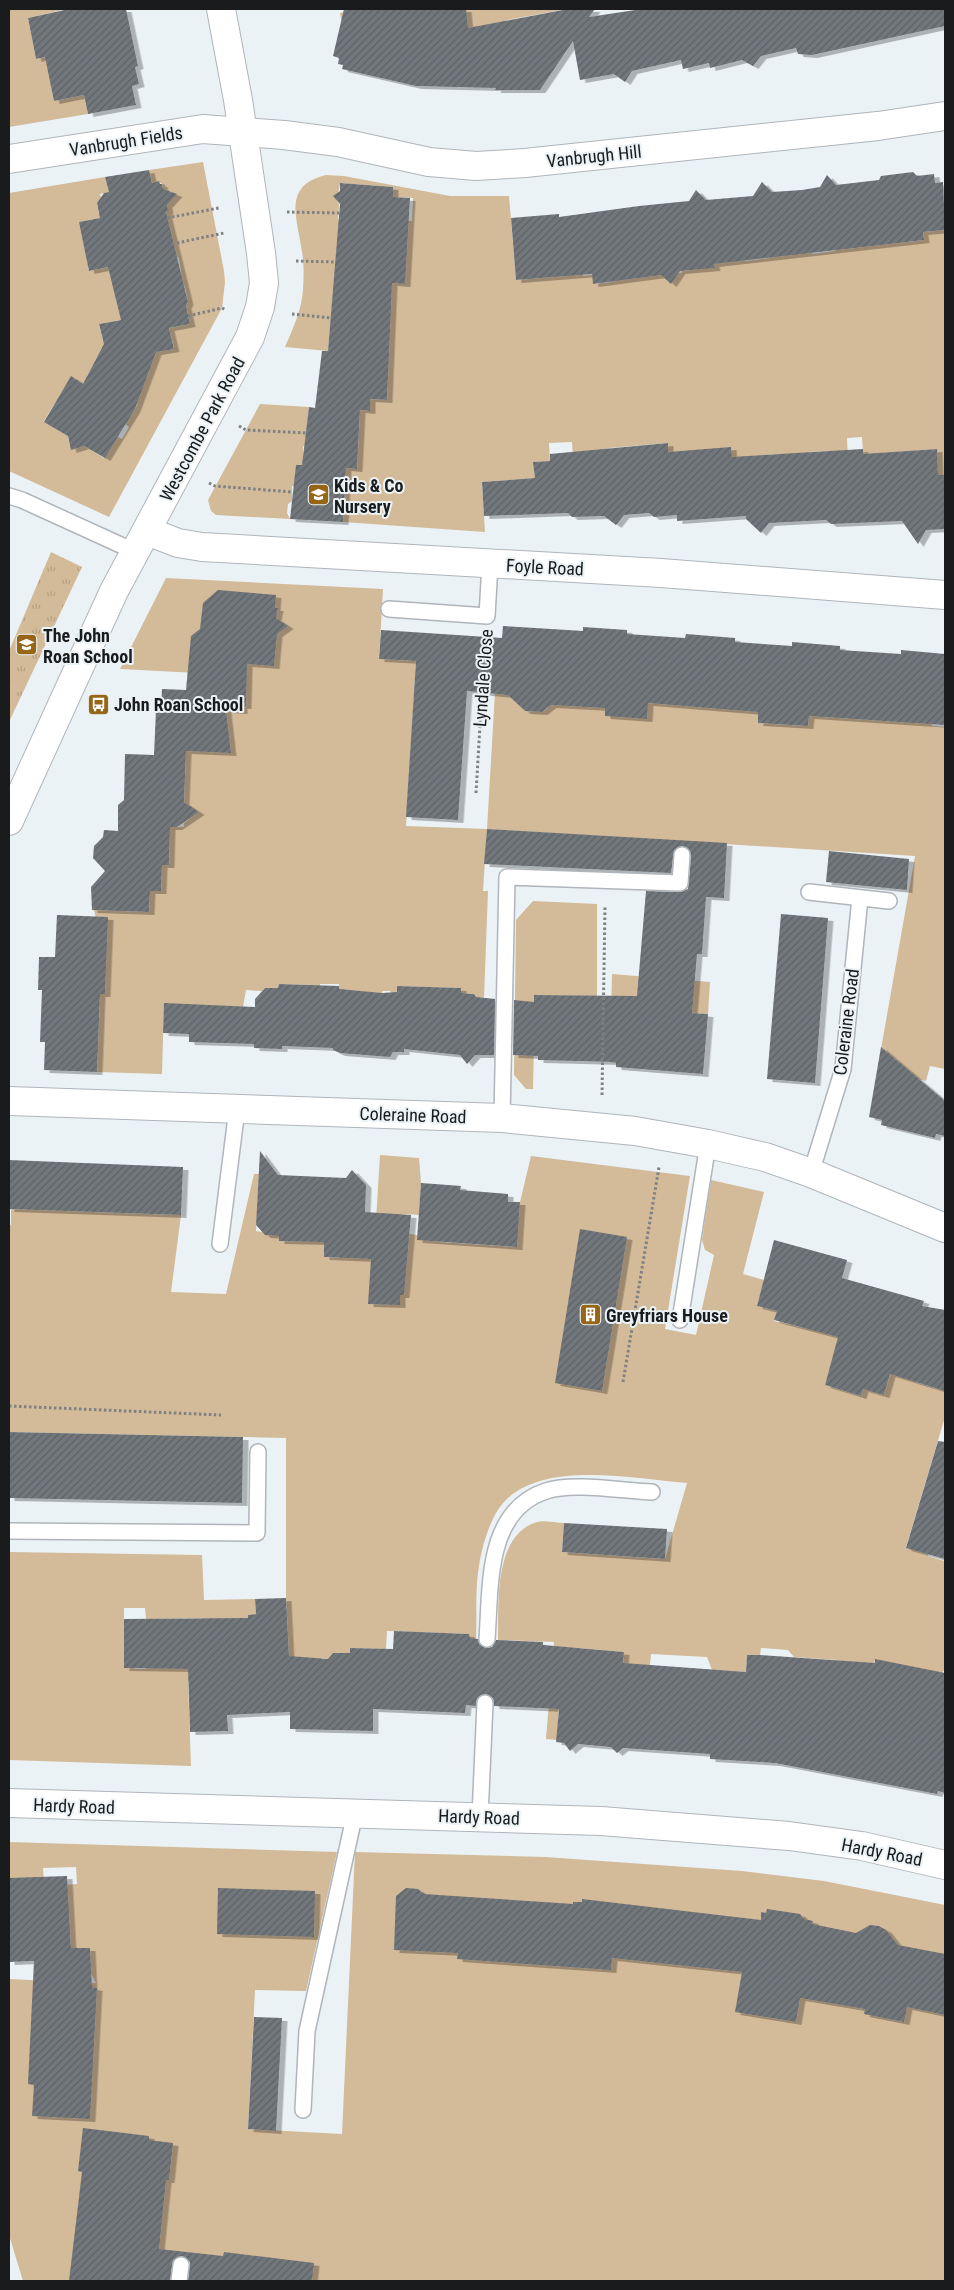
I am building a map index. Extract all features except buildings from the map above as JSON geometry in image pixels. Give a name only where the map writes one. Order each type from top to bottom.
[{"type":"street","name":"Westcombe Park Road","points":[[9,821],[114,592],[250,337],[260,308],[264,283],[261,253],[249,184],[244,132],[221,9]]},
{"type":"street","name":"Vanbrugh Hill","points":[[244,132],[338,142],[429,162],[476,166],[525,163],[887,125],[945,116]]},
{"type":"street","name":"Vanbrugh Fields","points":[[9,159],[204,129],[244,132]]},
{"type":"street","name":"Foyle Road","points":[[141,542],[661,573],[945,596]]},
{"type":"street","name":"Coleraine Road","points":[[9,1101],[502,1118],[636,1131],[765,1157],[811,1173],[945,1228]]},
{"type":"street","name":"Hardy Road","points":[[9,1803],[601,1821],[788,1836],[862,1846],[945,1865]]},
{"type":"lane","points":[[9,496],[141,542]]},
{"type":"lane","name":"Lyndale Close","points":[[487,616],[490,564]]},
{"type":"lane","points":[[388,609],[487,616]]},
{"type":"lane","points":[[502,1118],[507,877],[680,883],[682,855]]},
{"type":"lane","points":[[809,892],[889,901]]},
{"type":"lane","name":"Coleraine Road","points":[[811,1173],[843,1069],[860,898]]},
{"type":"lane","points":[[220,1244],[237,1109]]},
{"type":"lane","points":[[680,1320],[708,1144]]},
{"type":"lane","points":[[9,1530],[257,1533],[258,1452]]},
{"type":"lane","points":[[487,1639],[493,1559],[503,1528],[521,1503],[547,1491],[573,1488],[652,1492]]},
{"type":"lane","points":[[480,1818],[485,1703]]},
{"type":"lane","points":[[303,2110],[306,2031],[355,1813]]},
{"type":"lane","points":[[179,2281],[180,2265]]},
{"type":"path","points":[[167,218],[219,208]]},
{"type":"path","points":[[287,212],[339,213]]},
{"type":"path","points":[[172,244],[224,233]]},
{"type":"path","points":[[296,261],[336,262]]},
{"type":"path","points":[[188,316],[222,308],[228,311]]},
{"type":"path","points":[[292,314],[330,318]]},
{"type":"path","points":[[239,426],[246,430],[306,433]]},
{"type":"path","points":[[208,482],[215,486],[292,492]]},
{"type":"path","name":"Lyndale Close","points":[[476,793],[487,616]]},
{"type":"path","points":[[602,1100],[605,880]]},
{"type":"path","points":[[623,1382],[660,1162]]},
{"type":"path","points":[[9,1406],[220,1415]]},
{"type":"green space","points":[[9,9],[62,9],[28,18],[36,59],[51,56],[51,85],[54,101],[84,95],[88,114],[9,127]]},
{"type":"green space","points":[[360,9],[567,9],[507,20],[499,27],[472,27],[471,39],[344,35],[340,13]]},
{"type":"green space","points":[[203,162],[225,282],[222,308],[109,517],[9,471],[9,193],[105,177],[109,192],[100,194],[101,198],[97,203],[99,213],[105,217],[79,222],[166,212],[162,184],[159,182],[152,183],[149,170]],"holes":[[[86,254],[176,256],[179,258],[181,272],[179,275],[185,287],[188,302],[186,306],[190,324],[169,328],[174,348],[155,352],[132,400],[138,404],[125,424],[129,427],[122,439],[118,437],[104,458],[84,446],[79,447],[69,442],[68,436],[44,421],[71,377],[100,394],[87,376],[97,358],[111,340],[103,341],[99,324],[125,319],[123,313],[119,311],[116,299],[119,295],[113,266],[89,271]]]},
{"type":"green space","points":[[326,175],[344,176],[450,196],[509,196],[516,280],[564,276],[582,269],[583,276],[593,275],[594,284],[612,282],[612,274],[682,273],[682,271],[714,267],[713,250],[745,261],[770,258],[769,245],[810,242],[812,254],[835,251],[834,239],[909,242],[924,240],[923,232],[945,230],[945,475],[938,475],[936,449],[896,452],[897,468],[864,469],[862,437],[847,438],[848,465],[832,451],[809,452],[809,469],[779,471],[778,454],[732,460],[731,447],[670,465],[667,443],[609,448],[573,459],[572,442],[549,443],[550,461],[534,462],[535,478],[482,482],[485,532],[343,522],[346,468],[357,468],[360,410],[370,411],[370,399],[387,400],[388,377],[372,376],[393,221],[412,221],[413,198],[393,197],[393,187],[340,183],[337,201],[339,204],[338,219],[340,220],[328,351],[285,347],[299,312],[303,289],[302,251],[296,213],[298,194],[304,186]]},
{"type":"green space","points":[[260,404],[309,407],[305,444],[303,447],[304,465],[296,465],[295,486],[292,486],[292,501],[288,504],[287,513],[290,519],[216,515],[211,511],[208,500]]},
{"type":"green space","points":[[51,552],[82,567],[9,722],[9,651]]},
{"type":"green space","points":[[166,578],[383,589],[379,659],[416,661],[406,826],[487,829],[483,891],[488,891],[484,998],[467,993],[464,997],[461,997],[461,988],[397,986],[397,995],[393,995],[390,991],[383,991],[381,994],[355,994],[353,990],[339,993],[339,984],[320,984],[319,995],[310,985],[279,984],[278,992],[265,988],[262,991],[246,990],[243,1007],[164,1004],[162,1074],[97,1072],[100,994],[105,994],[106,960],[94,910],[149,912],[150,891],[161,891],[162,865],[169,864],[170,827],[184,827],[184,823],[189,819],[189,806],[184,802],[186,751],[229,748],[223,710],[242,711],[242,706],[246,706],[246,689],[217,674],[120,669]]},
{"type":"green space","points":[[496,675],[520,695],[519,705],[525,711],[542,712],[548,708],[550,679],[607,684],[605,716],[648,703],[758,711],[758,723],[808,726],[810,700],[825,717],[905,722],[934,709],[932,726],[945,727],[945,1069],[930,1066],[926,1081],[895,1073],[897,1060],[881,1049],[915,856],[487,829]]},
{"type":"green space","points":[[533,901],[597,904],[597,996],[535,995],[533,1089],[526,1089],[514,1075],[516,920]]},
{"type":"green space","points":[[612,974],[710,982],[708,1014],[671,1011],[616,1063],[610,1062]]},
{"type":"green space","points":[[380,1155],[419,1158],[421,1183],[419,1215],[403,1214],[402,1233],[417,1235],[440,1242],[516,1247],[520,1202],[531,1156],[690,1176],[665,1329],[696,1335],[714,1255],[705,1250],[702,1240],[711,1180],[764,1192],[743,1274],[764,1280],[757,1306],[777,1311],[774,1321],[805,1328],[841,1329],[825,1385],[861,1396],[865,1381],[876,1392],[884,1395],[897,1351],[916,1382],[938,1389],[945,1371],[945,1417],[906,1547],[944,1561],[945,1559],[945,1671],[943,1671],[930,1737],[875,1660],[871,1683],[837,1660],[794,1657],[788,1650],[761,1648],[760,1656],[747,1656],[746,1672],[712,1670],[707,1657],[651,1654],[648,1685],[621,1691],[624,1652],[579,1648],[560,1686],[557,1740],[546,1739],[554,1642],[498,1640],[501,1573],[512,1541],[523,1529],[537,1522],[564,1523],[562,1552],[665,1559],[687,1483],[592,1475],[567,1476],[544,1480],[523,1488],[501,1506],[496,1513],[485,1540],[478,1575],[476,1639],[470,1639],[469,1634],[387,1631],[386,1649],[350,1648],[350,1659],[344,1653],[333,1653],[328,1659],[321,1658],[320,1701],[289,1657],[286,1598],[286,1438],[9,1432],[9,1225],[11,1225],[11,1209],[181,1215],[171,1292],[226,1294],[254,1174],[259,1174],[256,1231],[262,1232],[324,1216],[324,1257],[339,1258],[375,1237]]},
{"type":"green space","points":[[9,1552],[202,1555],[204,1600],[255,1599],[256,1614],[248,1615],[248,1630],[206,1681],[188,1682],[191,1766],[9,1760]],"holes":[[[124,1608],[145,1608],[146,1619],[204,1618],[146,1666],[146,1669],[124,1667]]]},
{"type":"green space","points":[[9,1842],[337,1852],[306,1991],[255,1990],[248,2129],[342,2134],[355,1852],[545,1857],[742,1871],[824,1881],[945,1905],[945,2281],[201,2281],[203,2257],[159,2252],[162,2257],[160,2281],[23,2281],[9,2235],[9,1979],[96,1983],[91,1974],[90,1948],[71,1948],[69,1917],[63,1885],[77,1884],[76,1867],[43,1868],[44,1882],[11,1878],[9,1882]]},
{"type":"place","name":"Kids & Co Nursery","points":[[318,495]]},
{"type":"place","name":"The John Roan School","points":[[27,645]]},
{"type":"place","name":"John Roan School","points":[[98,704]]},
{"type":"place","name":"Greyfriars House","points":[[590,1315]]}]
